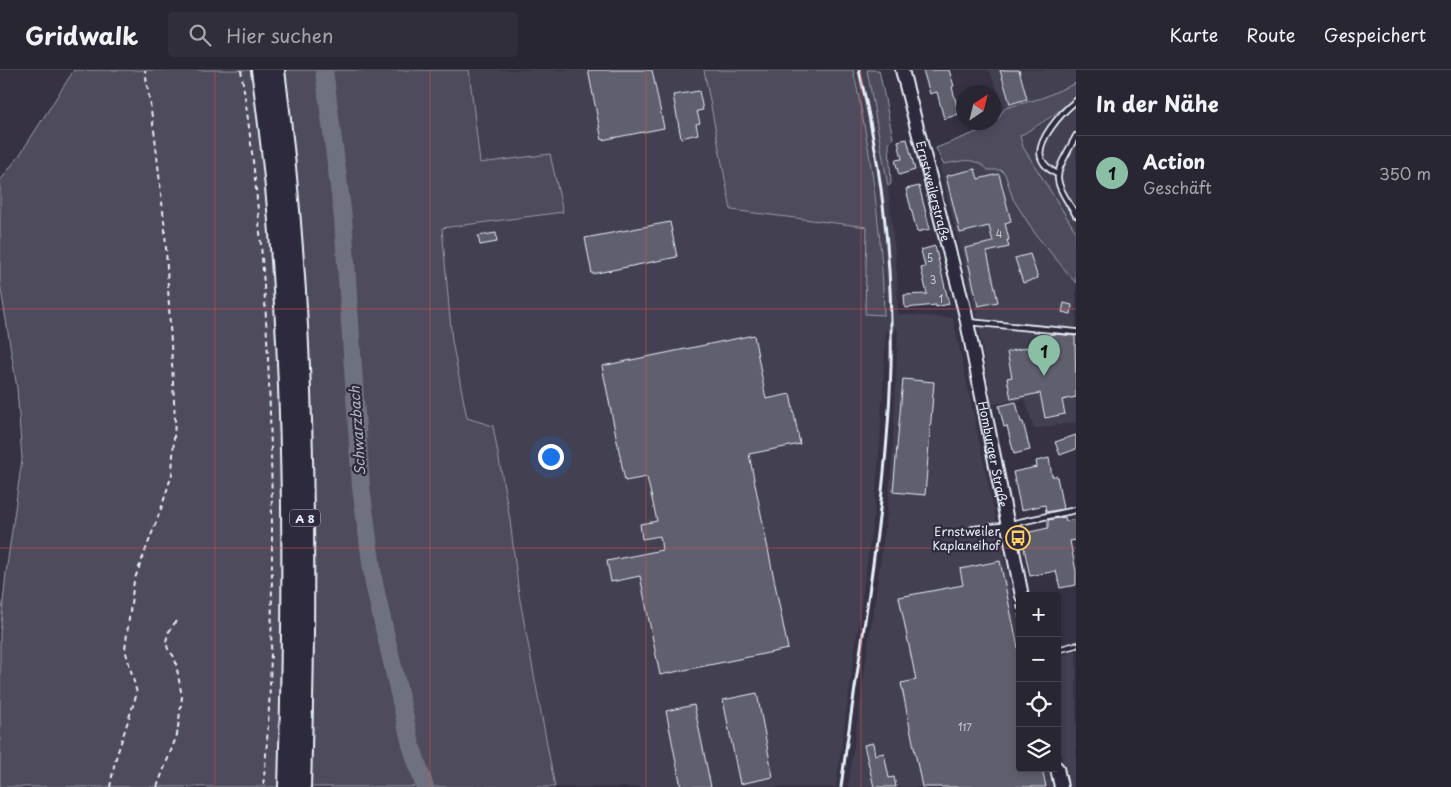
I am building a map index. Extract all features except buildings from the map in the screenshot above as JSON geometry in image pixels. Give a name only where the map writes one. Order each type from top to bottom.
[{"type":"highway","name":"A 8","points":[[260,70],[279,248],[288,396],[290,564],[286,787]]},
{"type":"highway","name":"A 8","points":[[276,70],[287,151],[295,248],[302,395],[306,557],[302,787]]},
{"type":"main road","name":"Ernstweilerstraße","points":[[902,70],[966,317]]},
{"type":"main road","name":"Homburger Straße","points":[[966,317],[1008,525],[1018,592]]},
{"type":"main road","points":[[1058,772],[1061,787]]},
{"type":"lane","points":[[1057,174],[1047,167],[1042,160],[1041,147],[1052,126],[1076,101]]},
{"type":"lane","points":[[1076,136],[1057,174],[1058,186],[1076,215]]},
{"type":"lane","points":[[966,317],[1076,332]]},
{"type":"lane","points":[[973,529],[1008,525],[1076,510]]},
{"type":"lane","points":[[1061,649],[1076,646]]},
{"type":"path","points":[[110,787],[115,761],[137,693],[125,649],[134,581],[172,474],[175,420],[165,230],[155,136],[145,70]]},
{"type":"path","points":[[241,70],[249,124],[264,267],[270,411],[272,625],[267,748],[263,787]]},
{"type":"path","points":[[157,787],[177,734],[182,697],[176,658],[168,649],[166,642],[168,633],[176,621]]},
{"type":"shaded area","points":[[74,70],[469,70],[480,163],[550,154],[563,212],[442,228],[452,341],[467,418],[493,426],[510,520],[519,595],[555,787],[0,787],[0,633],[6,573],[22,459],[17,388],[0,283],[0,181],[21,153]]},
{"type":"shaded area","points":[[469,70],[704,70],[731,210],[868,227],[865,314],[884,314],[883,274],[875,188],[853,70],[867,70],[888,186],[897,273],[898,314],[953,318],[1016,614],[1016,772],[1049,772],[1052,787],[848,787],[887,514],[893,445],[898,329],[886,330],[874,514],[836,787],[555,787],[519,595],[510,520],[493,426],[467,419],[452,341],[442,228],[562,212],[480,163]]},
{"type":"shaded area","points":[[704,70],[853,70],[865,130],[878,222],[884,315],[865,314],[867,227],[731,210]]},
{"type":"shaded area","points":[[867,70],[879,70],[893,138],[889,144],[891,184],[888,186]]},
{"type":"shaded area","points":[[989,70],[1076,70],[1076,83],[1042,98],[1005,108],[1001,98],[1001,85],[995,85]]},
{"type":"shaded area","points":[[1076,83],[1076,96],[1049,118],[1020,136],[1023,147],[1076,232],[1076,283],[1036,235],[1013,199],[1005,174],[1001,170],[988,170],[977,162],[972,161],[943,164],[936,148],[982,130],[1001,130],[1001,114],[1005,108],[1042,98]]},
{"type":"shaded area","points":[[1076,96],[1076,232],[1023,147],[1020,136],[1047,121]]},
{"type":"shaded area","points":[[973,160],[980,162],[988,170],[1001,170],[1005,174],[1013,199],[1036,235],[1076,283],[1076,422],[1034,429],[1025,399],[992,404],[976,312],[940,167],[943,164]]},
{"type":"shaded area","points":[[1076,651],[1076,787],[1067,787],[1061,753],[1061,655]]},
{"type":"waterway","name":"Schwarzbach","points":[[324,70],[343,218],[361,487],[374,584],[411,745],[425,787]]},
{"type":"railway","points":[[841,787],[878,525],[884,472],[891,366],[888,254],[880,180],[859,70]]},
{"type":"place","name":"Action","points":[[1044,376]]},
{"type":"place","name":"Ernstweiler Kaplaneihof","points":[[1018,538]]}]
